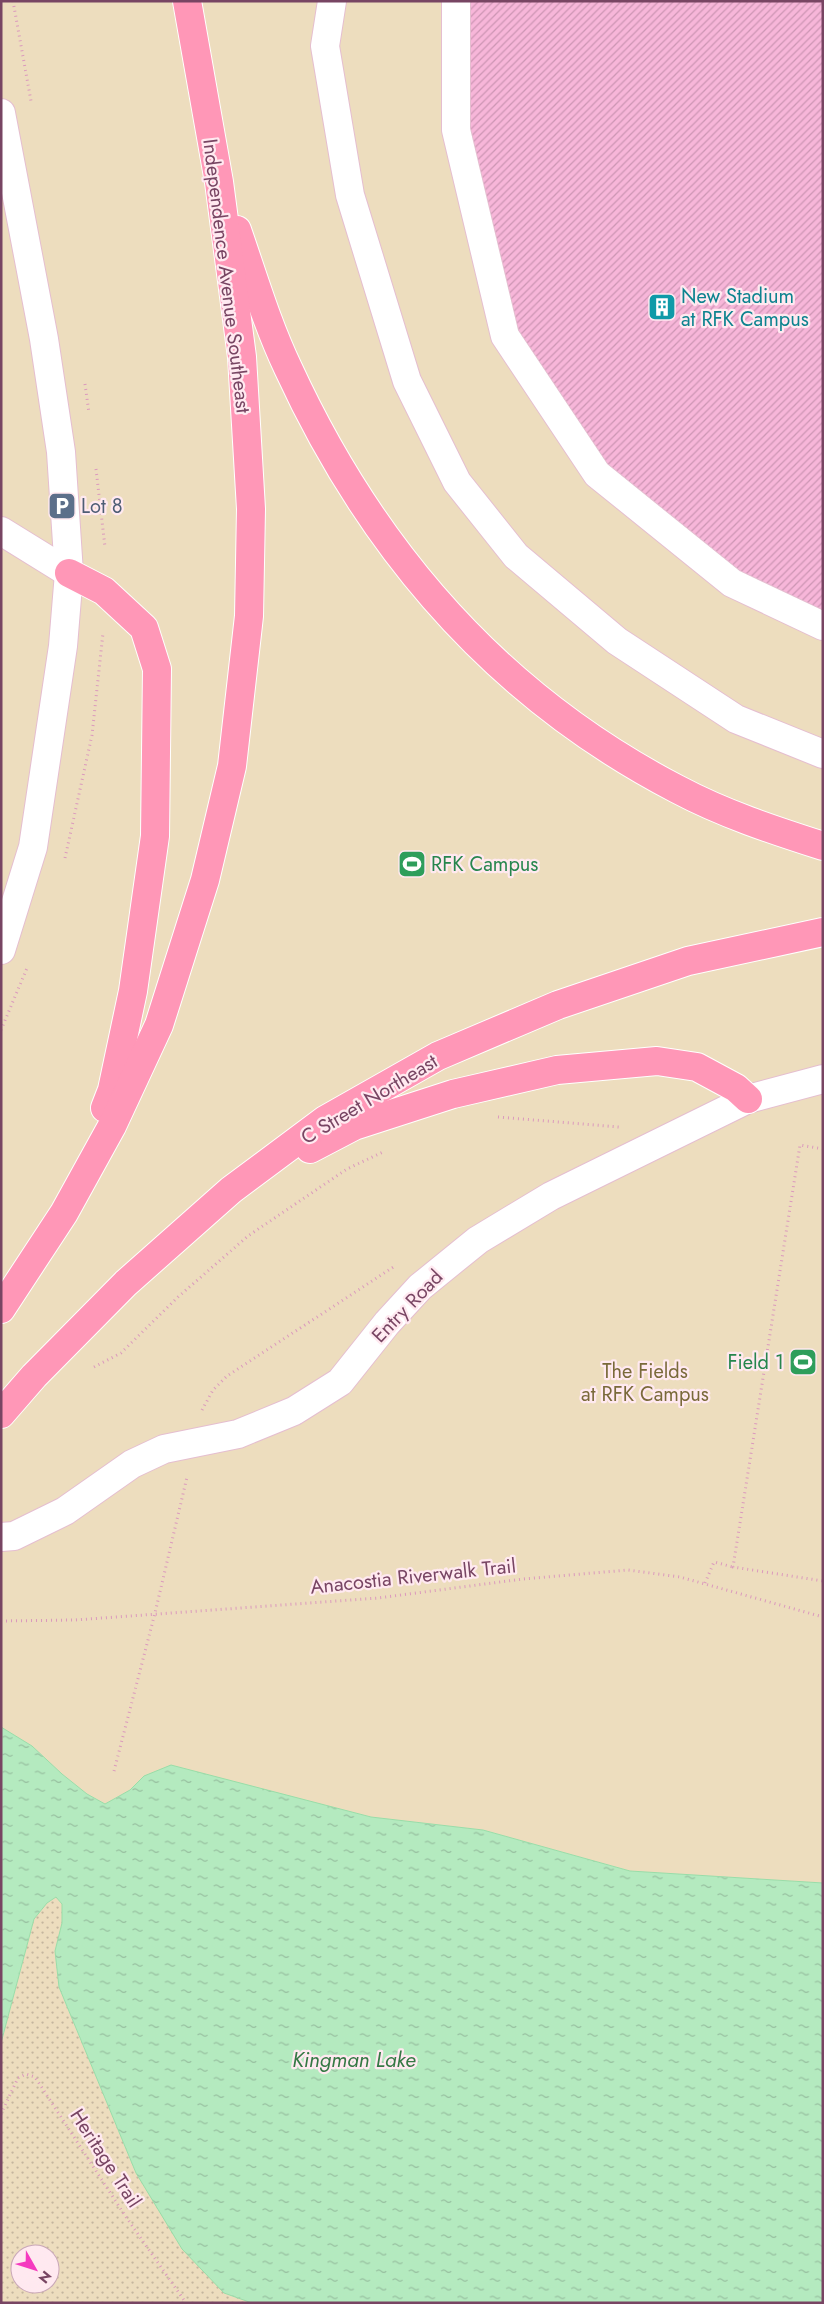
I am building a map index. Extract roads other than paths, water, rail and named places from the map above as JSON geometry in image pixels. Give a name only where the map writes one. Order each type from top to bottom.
[{"type":"main road","name":"Independence Avenue Southeast","points":[[1,1309],[64,1214],[112,1126],[159,1025],[205,880],[232,766],[249,616],[251,509],[242,356],[219,182],[187,1]]},
{"type":"main road","points":[[219,182],[272,329],[300,394],[352,487],[383,536],[425,590],[471,640],[548,708],[596,742],[677,790],[733,815],[823,846]]},
{"type":"main road","points":[[64,1214],[112,1090],[133,991],[155,836],[157,669],[144,628],[104,591],[69,573]]},
{"type":"main road","name":"C Street Northeast","points":[[1,1414],[34,1376],[126,1283],[231,1190],[324,1120],[438,1056],[558,1004],[688,961],[823,932]]},
{"type":"main road","points":[[231,1190],[354,1126],[453,1094],[557,1070],[657,1061],[697,1067],[736,1088],[748,1099]]},
{"type":"street","points":[[332,1],[325,46],[350,194],[407,381],[457,482],[516,556],[617,641],[736,719],[823,754]]},
{"type":"street","points":[[456,1],[456,130],[506,336],[597,474],[732,583],[823,626]]},
{"type":"street","points":[[1,112],[44,339],[61,452],[69,573],[63,646],[33,847],[1,950]]},
{"type":"street","points":[[1,531],[69,573]]},
{"type":"street","name":"Entry Road","points":[[1,1537],[14,1536],[65,1511],[132,1464],[164,1449],[238,1434],[294,1411],[340,1382],[387,1323],[420,1287],[478,1240],[551,1196],[748,1099],[823,1079]]},
{"type":"water","name":"Kingman Lake","points":[[1,1727],[32,1746],[87,1794],[105,1804],[130,1790],[144,1776],[171,1765],[371,1817],[483,1830],[630,1871],[823,1883],[823,2303],[252,2303],[224,2293],[182,2249],[136,2173],[59,1987],[55,1951],[62,1923],[62,1904],[56,1897],[47,1903],[34,1919],[1,2043]]},
{"type":"place","name":"New Stadium at RFK Campus","points":[[662,307]]},
{"type":"place","name":"Lot 8","points":[[62,506]]},
{"type":"place","name":"RFK Campus","points":[[412,864]]},
{"type":"place","name":"Field 1","points":[[803,1362]]},
{"type":"park label","name":"The Fields at RFK Campus","points":[[645,1382]]}]
